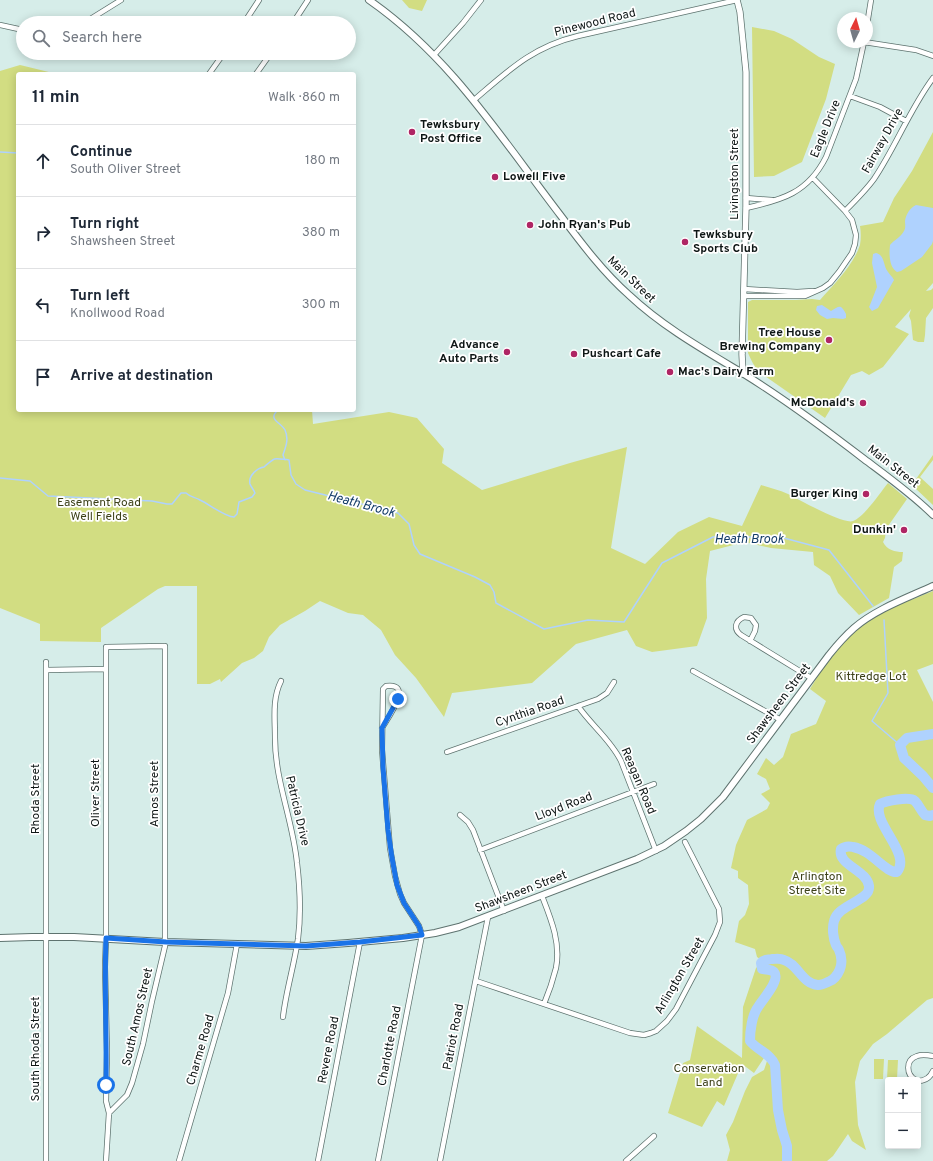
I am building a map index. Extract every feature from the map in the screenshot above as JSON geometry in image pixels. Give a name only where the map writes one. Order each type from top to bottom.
[{"type":"main road","name":"Main Street","points":[[369,0],[389,15],[434,55],[474,100],[604,271],[643,308],[662,323],[793,406],[904,489],[933,515]]},
{"type":"main road","name":"Shawsheen Street","points":[[0,938],[106,938],[166,942],[297,946],[360,942],[422,935],[450,930],[504,911],[626,864],[672,841],[694,825],[723,797],[811,678],[836,647],[855,627],[874,615],[933,586]]},
{"type":"street","points":[[95,16],[121,0]]},
{"type":"street","points":[[249,16],[259,0]]},
{"type":"street","points":[[298,16],[308,0]]},
{"type":"street","points":[[434,55],[463,24],[481,0]]},
{"type":"street","name":"Pinewood Road","points":[[474,100],[517,64],[554,43],[578,36],[737,0]]},
{"type":"street","name":"Livingston Street","points":[[737,0],[740,12],[746,72],[746,208],[742,354],[743,374]]},
{"type":"street","points":[[869,12],[870,0]]},
{"type":"street","points":[[0,25],[16,28]]},
{"type":"street","points":[[873,43],[916,50],[933,56]]},
{"type":"street","name":"Eagle Drive","points":[[746,208],[784,198],[795,193],[813,178],[826,157],[850,96],[859,71],[863,48]]},
{"type":"street","points":[[210,72],[219,60]]},
{"type":"street","points":[[257,72],[266,60]]},
{"type":"street","name":"Fairway Drive","points":[[845,211],[875,177],[918,99],[933,78]]},
{"type":"street","points":[[850,96],[880,107],[906,121]]},
{"type":"street","points":[[744,296],[805,296],[823,288],[830,283],[852,253],[856,234],[852,220],[813,178]]},
{"type":"street","name":"Eagle Drive","points":[[746,198],[774,200]]},
{"type":"street","points":[[744,289],[797,292],[815,291]]},
{"type":"street","points":[[750,641],[756,625],[751,618],[740,618],[736,625],[736,629],[739,634],[750,641],[811,678]]},
{"type":"street","name":"Oliver Street","points":[[106,1161],[109,1113],[106,1101],[107,1052],[105,968],[106,647],[165,646]]},
{"type":"street","name":"Amos Street","points":[[165,646],[166,942]]},
{"type":"street","name":"Rhoda Street","points":[[46,662],[46,937]]},
{"type":"street","points":[[46,670],[106,669]]},
{"type":"street","points":[[693,671],[781,720]]},
{"type":"street","name":"Patricia Drive","points":[[281,681],[277,690],[275,702],[275,746],[278,771],[292,830],[297,863],[300,921],[297,946],[283,1017]]},
{"type":"street","name":"Cynthia Road","points":[[447,752],[603,696],[608,693],[614,682]]},
{"type":"street","points":[[382,728],[398,702],[399,691],[396,686],[388,685],[384,688],[382,728],[383,767],[388,830],[397,885],[404,903],[419,926],[422,935]]},
{"type":"street","name":"Reagan Road","points":[[578,706],[588,720],[615,750],[621,761],[656,850]]},
{"type":"street","name":"Lloyd Road","points":[[480,850],[654,784]]},
{"type":"street","points":[[460,815],[471,825],[504,911]]},
{"type":"street","name":"Arlington Street","points":[[476,980],[544,1004],[638,1034],[644,1035],[662,1027],[676,1008],[715,935],[720,922],[717,903],[685,842]]},
{"type":"street","points":[[542,896],[555,931],[558,950],[554,977],[544,1004]]},
{"type":"street","name":"Patriot Road","points":[[440,1161],[488,917]]},
{"type":"street","name":"Charlotte Road","points":[[378,1161],[422,935]]},
{"type":"street","name":"South Rhoda Street","points":[[46,937],[46,1161]]},
{"type":"street","name":"South Amos Street","points":[[109,1113],[127,1095],[132,1083],[143,1044],[166,942]]},
{"type":"street","name":"Revere Road","points":[[318,1161],[360,942]]},
{"type":"street","name":"Charme Road","points":[[179,1161],[228,993],[237,944]]},
{"type":"street","points":[[911,1077],[908,1071],[910,1060],[918,1056],[933,1056]]},
{"type":"street","points":[[921,1081],[931,1076],[933,1071]]},
{"type":"street","points":[[626,1161],[654,1136]]},
{"type":"green space","points":[[402,0],[427,0],[422,11],[409,8]]},
{"type":"green space","points":[[752,27],[774,31],[792,39],[819,57],[835,64],[826,99],[802,162],[774,176],[754,177]]},
{"type":"green space","name":"Easement Road Well Fields","points":[[20,65],[49,72],[16,72],[16,412],[312,412],[313,424],[389,412],[417,418],[444,449],[442,463],[482,490],[627,447],[611,548],[645,564],[678,532],[709,517],[742,526],[761,485],[785,493],[831,516],[853,521],[862,515],[888,483],[907,499],[886,529],[883,542],[892,550],[903,552],[902,561],[894,567],[889,598],[859,615],[838,593],[830,576],[814,565],[813,552],[771,548],[745,542],[710,551],[706,579],[707,618],[697,646],[652,652],[636,646],[627,630],[576,644],[532,683],[452,693],[444,717],[416,678],[395,655],[381,630],[363,615],[348,613],[320,601],[280,625],[269,637],[263,651],[254,658],[242,663],[221,682],[220,679],[210,684],[197,684],[197,586],[165,586],[158,589],[101,628],[101,642],[40,641],[40,624],[0,608],[0,71]]},
{"type":"green space","points":[[933,132],[933,283],[926,291],[933,288],[933,308],[926,318],[924,342],[913,340],[909,316],[911,309],[895,327],[909,334],[883,367],[869,375],[862,371],[851,375],[825,418],[759,372],[751,361],[748,353],[748,302],[752,300],[820,300],[843,274],[857,253],[860,245],[860,226],[883,222],[894,198],[912,171]]},
{"type":"green space","points":[[933,455],[933,460],[920,477],[933,489],[933,505],[914,487],[914,483]]},
{"type":"green space","points":[[933,591],[933,664],[917,670],[933,702],[933,998],[927,1000],[873,1044],[860,1061],[855,1082],[858,1125],[866,1150],[852,1141],[848,1134],[833,1156],[827,1161],[727,1161],[730,1150],[726,1135],[752,1077],[764,1070],[767,1061],[764,1058],[754,1073],[742,1064],[724,1106],[717,1101],[702,1127],[668,1113],[683,1063],[690,1060],[697,1026],[742,1058],[743,1007],[756,968],[763,961],[757,957],[755,949],[735,942],[739,921],[745,915],[749,904],[748,885],[738,878],[738,871],[731,868],[736,845],[747,820],[767,809],[770,803],[761,794],[770,789],[766,779],[757,774],[766,758],[774,765],[783,757],[791,734],[816,724],[826,701],[810,689],[839,641],[876,612],[910,598],[911,600]]},
{"type":"green space","points":[[874,1059],[884,1059],[883,1079],[874,1079]]},
{"type":"green space","points":[[888,1060],[898,1060],[897,1077],[887,1077]]},
{"type":"water","points":[[916,205],[933,208],[933,241],[922,257],[901,271],[897,272],[891,264],[890,245],[903,233],[907,214]]},
{"type":"water","points":[[876,253],[881,256],[886,270],[894,280],[878,308],[872,311],[869,307],[877,287],[872,263],[873,254]]},
{"type":"water","points":[[822,305],[831,311],[841,307],[846,314],[846,318],[827,319],[820,315],[816,310],[817,306]]},
{"type":"waterway","points":[[0,152],[16,153]]},
{"type":"waterway","points":[[276,412],[274,419],[283,427],[287,436],[287,442],[283,455],[285,460]]},
{"type":"waterway","name":"Heath Brook","points":[[0,478],[30,481],[48,496],[152,501],[172,504],[181,493],[186,493],[222,513],[234,517],[237,514],[239,502],[252,497],[255,493],[250,485],[250,478],[252,475],[275,459],[289,460],[291,475],[296,484],[305,490],[398,513],[409,524],[414,545],[420,554],[475,577],[490,585],[494,592],[496,603],[544,629],[588,620],[624,622],[662,563],[713,537],[780,537],[829,550],[873,606]]},
{"type":"waterway","name":"Heath Brook","points":[[884,620],[888,693],[872,721],[900,745]]},
{"type":"waterway","points":[[933,734],[907,738],[900,745],[904,758],[933,788]]},
{"type":"waterway","points":[[787,1161],[787,1146],[778,1110],[775,1065],[767,1055],[750,1041],[754,1014],[775,980],[774,972],[762,969],[761,963],[766,960],[781,959],[793,965],[804,978],[813,984],[820,985],[832,980],[838,974],[841,966],[841,954],[836,945],[834,936],[834,921],[841,910],[865,895],[869,886],[867,880],[843,859],[841,849],[848,846],[860,849],[872,856],[888,869],[897,872],[900,864],[899,856],[896,847],[881,820],[879,812],[880,804],[908,799],[915,801],[925,815],[933,815]]},
{"type":"place","name":"Tewksbury Post Office","points":[[412,132]]},
{"type":"place","name":"Lowell Five","points":[[495,177]]},
{"type":"place","name":"John Ryan's Pub","points":[[530,225]]},
{"type":"place","name":"Tewksbury Sports Club","points":[[685,242]]},
{"type":"place","name":"Tree House Brewing Company","points":[[829,340]]},
{"type":"place","name":"Advance Auto Parts","points":[[507,352]]},
{"type":"place","name":"Pushcart Cafe","points":[[574,354]]},
{"type":"place","name":"Mac's Dairy Farm","points":[[670,372]]},
{"type":"place","name":"McDonald's","points":[[863,403]]},
{"type":"place","name":"Burger King","points":[[866,494]]},
{"type":"place","name":"Dunkin'","points":[[904,530]]},
{"type":"route","points":[[106,1085],[106,938],[166,942],[306,946],[422,935],[419,926],[404,903],[397,885],[388,830],[383,767],[382,728],[398,699]]},
{"type":"park label","name":"Kittredge Lot","points":[[871,677]]},
{"type":"park label","name":"Arlington Street Site","points":[[817,884]]},
{"type":"park label","name":"Conservation Land","points":[[709,1076]]}]
